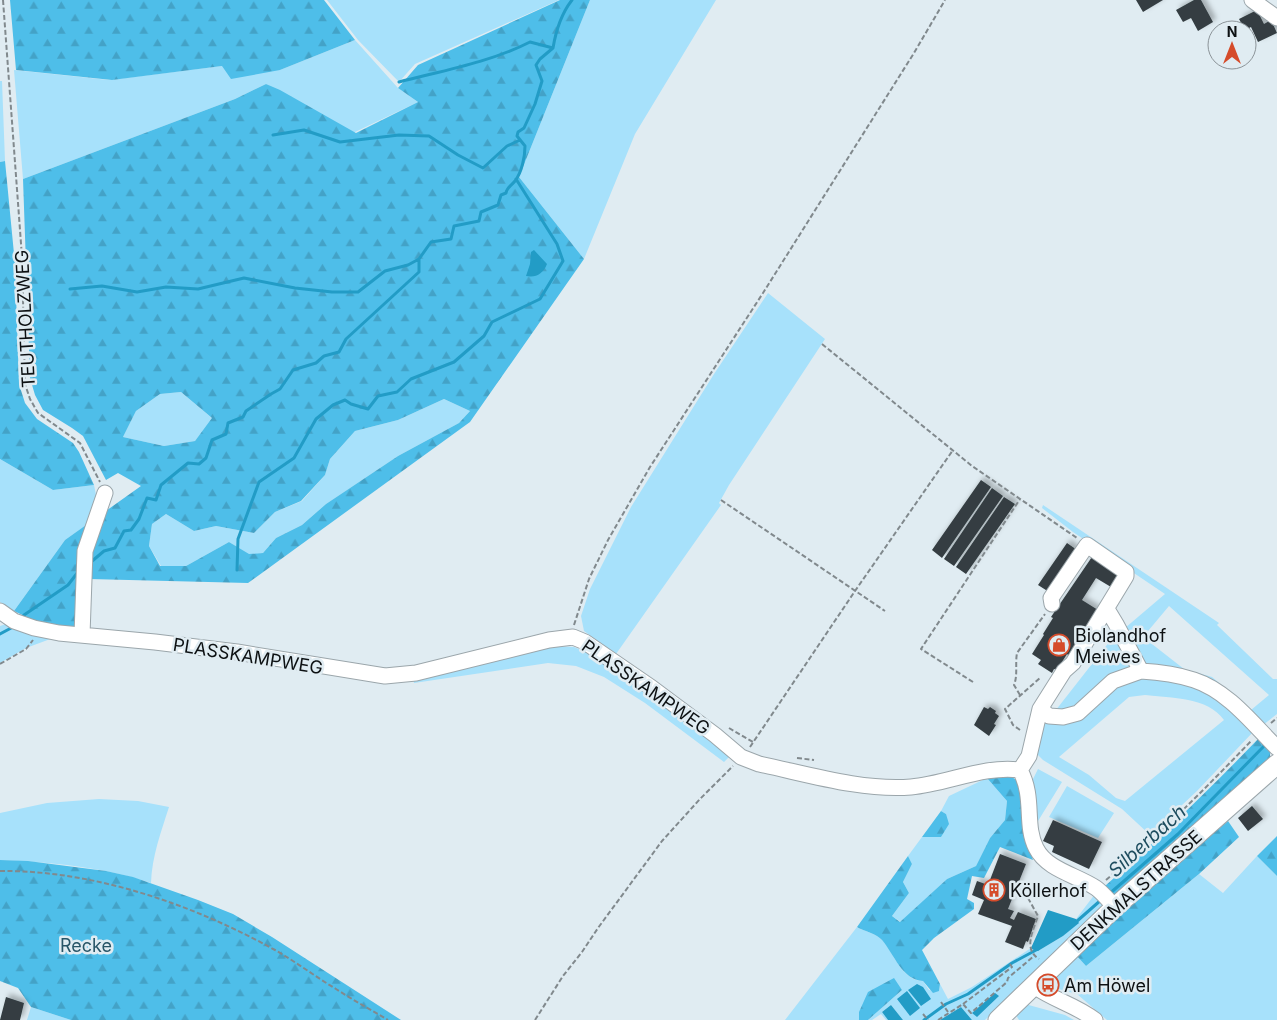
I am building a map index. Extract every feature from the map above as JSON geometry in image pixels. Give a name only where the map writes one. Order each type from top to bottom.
[{"type":"main road","name":"DENKMALSTRASSE","points":[[998,1020],[1034,986],[1106,897],[1277,764]]},
{"type":"street","points":[[1252,0],[1277,18]]},
{"type":"street","points":[[82,635],[85,551],[105,493]]},
{"type":"street","points":[[1052,604],[1051,598],[1087,545],[1126,572],[1126,576],[1073,663],[1064,671],[1040,709],[1029,756],[1020,770],[1029,793],[1032,839],[1037,850],[1044,859],[1106,897]]},
{"type":"street","points":[[1106,609],[1141,671]]},
{"type":"street","name":"PLASSKAMPWEG","points":[[0,611],[14,620],[38,629],[237,652],[385,676],[416,673],[549,640],[573,637],[586,642],[715,735],[746,752],[759,764],[872,787],[912,787],[945,782],[999,769],[1020,770]]},
{"type":"street","points":[[1040,709],[1049,716],[1063,717],[1078,713],[1113,682],[1141,671],[1169,673],[1196,680],[1217,692],[1237,708],[1269,740]]},
{"type":"street","points":[[1034,986],[1042,992],[1076,1007],[1095,1020]]},
{"type":"path","name":"TEUTHOLZWEG","points":[[3,0],[22,257],[24,384],[38,413],[80,443],[105,493]]},
{"type":"path","points":[[573,637],[574,620],[589,579],[608,540],[650,467],[763,293],[936,18],[945,0]]},
{"type":"path","points":[[822,344],[953,450],[1087,545]]},
{"type":"path","points":[[535,1020],[563,976],[662,841],[746,752],[953,450]]},
{"type":"path","points":[[973,682],[921,649],[1020,499]]},
{"type":"path","points":[[721,500],[885,611]]},
{"type":"path","points":[[1020,696],[1014,685],[1017,677],[1016,660],[1018,653],[1052,604]]},
{"type":"path","points":[[0,664],[26,649],[34,639],[38,629]]},
{"type":"path","points":[[1032,739],[1013,724],[1005,709],[1041,677]]},
{"type":"path","points":[[1106,897],[1151,841],[1206,788],[1269,740],[1277,718]]},
{"type":"path","points":[[0,871],[25,871],[82,880],[139,892],[185,908],[220,922],[276,950],[388,1020]]},
{"type":"path","points":[[1028,898],[1038,916],[1029,945],[1033,955],[1039,959]]},
{"type":"path","points":[[963,1004],[971,1013],[1007,982],[1033,955]]},
{"type":"path","points":[[938,1020],[1007,971],[1011,966],[1009,963]]},
{"type":"path","points":[[1007,971],[1011,976]]},
{"type":"path","points":[[941,1002],[949,1013]]},
{"type":"path","points":[[923,1014],[928,1020]]},
{"type":"shaded area","points":[[327,0],[559,0],[415,64],[399,82],[358,40]]},
{"type":"shaded area","points":[[590,0],[716,0],[635,134],[584,259],[519,177]]},
{"type":"shaded area","points":[[355,40],[398,88],[418,102],[353,133],[266,84],[235,99],[23,179],[14,70],[109,80],[222,66],[280,70]]},
{"type":"shaded area","points":[[0,81],[2,81],[5,161],[0,162]]},
{"type":"shaded area","points":[[534,250],[547,264],[539,274],[526,276],[531,252]]},
{"type":"shaded area","points":[[768,293],[825,339],[729,485],[719,503],[721,505],[616,654],[584,631],[581,616],[590,589],[631,507],[714,374]]},
{"type":"shaded area","points":[[181,392],[213,419],[195,441],[164,446],[123,437],[136,411],[160,394]]},
{"type":"shaded area","points":[[444,399],[470,411],[459,423],[398,456],[326,504],[302,525],[276,538],[263,553],[249,555],[229,542],[186,566],[161,566],[149,546],[152,524],[166,514],[194,531],[216,526],[254,533],[275,512],[302,501],[325,475],[330,459],[355,431],[398,420]]},
{"type":"shaded area","points":[[0,459],[53,490],[94,485],[96,495],[88,524],[65,540],[14,611],[0,602]]},
{"type":"shaded area","points":[[1043,505],[1219,623],[1217,625],[1273,679],[1277,679],[1277,714],[1263,725],[1233,702],[1149,668],[1137,658],[1125,628],[1165,594],[1073,532],[1042,508]],"holes":[[[1169,606],[1269,695],[1251,710],[1212,677],[1184,669],[1143,637]]]},
{"type":"shaded area","points":[[6,624],[34,636],[53,638],[26,648],[0,663],[0,626]]},
{"type":"shaded area","points":[[1117,632],[1131,662],[1130,670],[1075,709],[1052,715]]},
{"type":"shaded area","points":[[553,646],[574,647],[593,655],[648,692],[730,756],[724,762],[645,703],[604,677],[576,666],[548,663],[414,683],[413,679]]},
{"type":"shaded area","points":[[1161,676],[1205,689],[1254,731],[1197,791],[1150,835],[1122,809],[1043,760],[1034,751],[1041,718],[1052,721],[1112,689],[1140,677]],"holes":[[[1145,695],[1177,698],[1199,703],[1217,712],[1224,720],[1125,801],[1116,798],[1089,775],[1059,757],[1129,697]]]},
{"type":"shaded area","points":[[1038,769],[1062,782],[1035,826],[1032,781]]},
{"type":"shaded area","points":[[987,778],[1007,801],[1005,820],[990,838],[976,866],[947,879],[901,922],[892,916],[909,893],[903,882],[912,864],[908,856],[922,837],[941,837],[946,814],[941,811],[949,796]]},
{"type":"shaded area","points":[[1067,786],[1114,813],[1098,838],[1049,817]]},
{"type":"shaded area","points":[[99,799],[138,801],[169,807],[155,854],[151,883],[133,877],[76,866],[0,860],[0,813],[47,803]]},
{"type":"shaded area","points":[[1257,856],[1277,876],[1277,1020],[1107,1020],[1077,994],[1051,987],[1053,979],[1076,955],[1086,966],[1199,874],[1223,893]]},
{"type":"shaded area","points":[[1095,894],[1103,903],[1102,908],[985,1020],[972,1020],[961,1007],[940,1020],[903,1020],[891,1005],[882,1012],[888,1020],[881,1014],[872,1020],[868,1020],[902,990],[859,1012],[859,1020],[785,1020],[857,927],[880,938],[904,971],[916,980],[923,981],[929,990],[939,991],[940,984],[948,999],[972,987],[1031,948],[1038,951],[1063,936],[1078,923],[1076,919]]},
{"type":"shaded area","points":[[1048,910],[1076,919],[1079,923],[1063,936],[1035,951],[1031,948]]},
{"type":"shaded area","points":[[917,984],[923,987],[931,999],[921,1006],[908,990]]},
{"type":"shaded area","points":[[907,991],[920,1008],[910,1016],[897,999]]},
{"type":"shaded area","points":[[995,993],[999,996],[977,1017],[972,1013]]},
{"type":"shaded area","points":[[1025,1004],[1065,1015],[1074,1020],[1019,1020],[1014,1012]]},
{"type":"shaded area","points":[[891,1005],[903,1020],[888,1020],[882,1012]]},
{"type":"shaded area","points":[[31,1007],[71,1020],[27,1020]]},
{"type":"shaded area","points":[[961,1007],[972,1020],[940,1020]]},
{"type":"green space","points":[[10,0],[324,0],[355,40],[280,70],[231,79],[222,66],[112,80],[16,70]]},
{"type":"green space","points":[[560,0],[590,0],[519,177],[584,259],[470,422],[248,583],[89,579],[77,628],[35,621],[14,611],[65,540],[141,486],[118,473],[106,480],[83,436],[43,410],[35,395],[30,378],[23,179],[235,99],[266,84],[356,133],[418,102],[398,88],[418,65]],"holes":[[[181,392],[212,418],[195,441],[164,446],[123,437],[136,411],[160,394]],[[444,399],[470,411],[459,423],[398,456],[326,504],[302,525],[276,538],[263,553],[249,554],[229,542],[186,566],[160,566],[149,546],[152,524],[166,514],[194,531],[216,526],[254,533],[275,512],[301,501],[325,475],[330,459],[355,431],[398,420]]]},
{"type":"green space","points":[[5,161],[15,264],[19,384],[25,403],[37,419],[73,443],[94,485],[53,490],[0,459],[0,162]]},
{"type":"green space","points":[[1260,737],[1270,749],[1270,759],[1118,898],[1105,886],[1184,813]]},
{"type":"green space","points":[[1009,775],[1019,782],[1025,834],[1033,860],[1000,847],[984,878],[972,876],[967,899],[974,903],[974,909],[934,938],[922,950],[940,984],[939,991],[933,993],[923,981],[916,980],[904,971],[880,938],[857,927],[908,856],[912,864],[903,882],[909,893],[892,916],[900,922],[947,879],[976,866],[990,838],[1005,820],[1007,801],[987,778]]},
{"type":"green space","points":[[941,811],[946,814],[949,824],[941,837],[922,837]]},
{"type":"green space","points":[[1228,821],[1239,837],[1199,874],[1086,966],[1076,955],[1159,879]]},
{"type":"green space","points":[[1277,836],[1277,876],[1257,856]]},
{"type":"green space","name":"Recke","points":[[0,860],[28,861],[106,871],[133,877],[198,900],[233,914],[272,937],[401,1020],[71,1020],[31,1007],[18,988],[0,981]]},
{"type":"green space","points":[[894,978],[902,990],[868,1020],[859,1020],[859,1012],[868,992]]},
{"type":"building","points":[[1136,0],[1163,0],[1143,12]]},
{"type":"building","points":[[1194,0],[1201,0],[1212,20],[1207,20],[1207,26],[1198,31],[1191,18],[1183,22],[1176,10]]},
{"type":"building","points":[[1257,10],[1264,24],[1271,20],[1277,33],[1258,42],[1257,20],[1239,19]]},
{"type":"building","points":[[981,480],[991,487],[942,558],[932,550]]},
{"type":"building","points":[[992,488],[1003,496],[954,566],[944,559]]},
{"type":"building","points":[[1004,497],[1015,504],[966,574],[956,567]]},
{"type":"building","points":[[1067,543],[1077,550],[1049,592],[1038,585]]},
{"type":"building","points":[[1094,554],[1121,572],[1111,587],[1096,578],[1082,600],[1098,610],[1072,658],[1067,654],[1057,670],[1054,669],[1052,673],[1038,664],[1041,660],[1032,654],[1053,618],[1051,617]]},
{"type":"building","points":[[984,707],[988,709],[990,707],[999,716],[989,736],[974,725]]},
{"type":"building","points":[[1252,806],[1263,819],[1248,831],[1238,818]]},
{"type":"building","points":[[1053,820],[1102,842],[1089,869],[1052,852],[1054,846],[1043,841]]},
{"type":"building","name":"Köllerhof","points":[[1000,854],[1026,864],[1008,909],[1014,911],[1010,918],[1014,920],[1018,912],[1036,919],[1028,942],[1026,941],[1023,949],[1005,942],[1012,926],[978,914],[984,900],[972,895],[977,881],[988,885]]},
{"type":"building","points":[[6,997],[24,1003],[20,1020],[0,1020]]},
{"type":"waterway","points":[[91,562],[104,551],[115,548],[124,531],[131,530],[139,519],[147,498],[156,500],[161,485],[188,463],[199,464],[206,458],[212,440],[226,434],[228,423],[243,417],[246,411],[280,389],[293,370],[316,363],[324,356],[339,352],[346,339],[419,272],[419,259],[431,242],[451,239],[454,226],[479,221],[481,212],[498,205],[501,195],[506,193],[515,181],[523,164],[525,146],[517,136],[518,132],[524,128],[535,104],[542,81],[536,65],[553,48],[560,22],[572,0]]},
{"type":"waterway","points":[[399,82],[482,61],[530,42],[553,48]]},
{"type":"waterway","points":[[273,135],[304,130],[340,142],[399,135],[429,136],[458,155],[483,168],[507,146],[520,140]]},
{"type":"waterway","points":[[237,570],[238,539],[259,482],[294,458],[316,419],[333,405],[345,400],[351,404],[368,409],[378,396],[397,392],[411,379],[454,362],[484,336],[492,322],[540,299],[563,261],[557,244],[516,179]]},
{"type":"waterway","points":[[70,289],[102,286],[137,292],[166,287],[198,289],[244,278],[295,288],[332,292],[358,292],[385,271],[408,265],[419,259]]},
{"type":"waterway","points":[[24,615],[68,585],[78,572]]},
{"type":"waterway","points":[[0,634],[13,627]]},
{"type":"waterway","name":"Silberbach","points":[[1108,895],[1178,834],[1266,744]]},
{"type":"waterway","name":"Silberbach","points":[[1076,922],[1101,900]]},
{"type":"waterway","name":"Silberbach","points":[[924,1020],[946,1004],[968,994],[1012,963],[1038,949]]},
{"type":"place","name":"Biolandhof Meiwes","points":[[1059,645]]},
{"type":"place","name":"Köllerhof","points":[[994,890]]},
{"type":"place","name":"Am Höwel","points":[[1048,985]]}]
